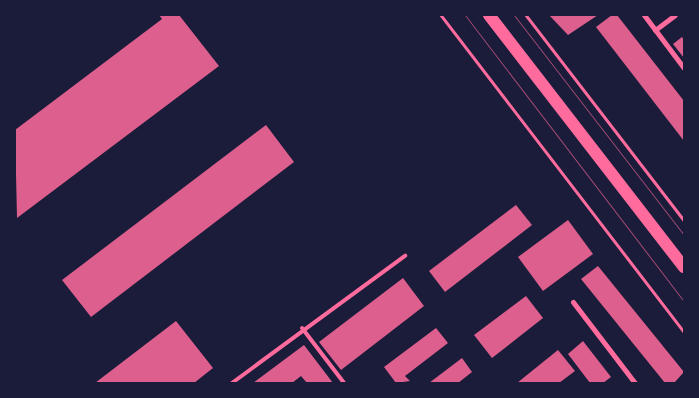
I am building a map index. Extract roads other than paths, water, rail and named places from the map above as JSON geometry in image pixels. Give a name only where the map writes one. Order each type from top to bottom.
[{"type":"main road","points":[[489,15],[684,267]]},
{"type":"street","points":[[644,15],[684,68]]},
{"type":"street","points":[[655,30],[675,15]]},
{"type":"street","points":[[573,302],[635,383]]},
{"type":"lane","points":[[232,383],[302,328],[405,256]]},
{"type":"lane","points":[[302,328],[344,383]]},
{"type":"tram line","points":[[465,15],[684,301]]},
{"type":"tram line","points":[[514,15],[684,235]]}]
